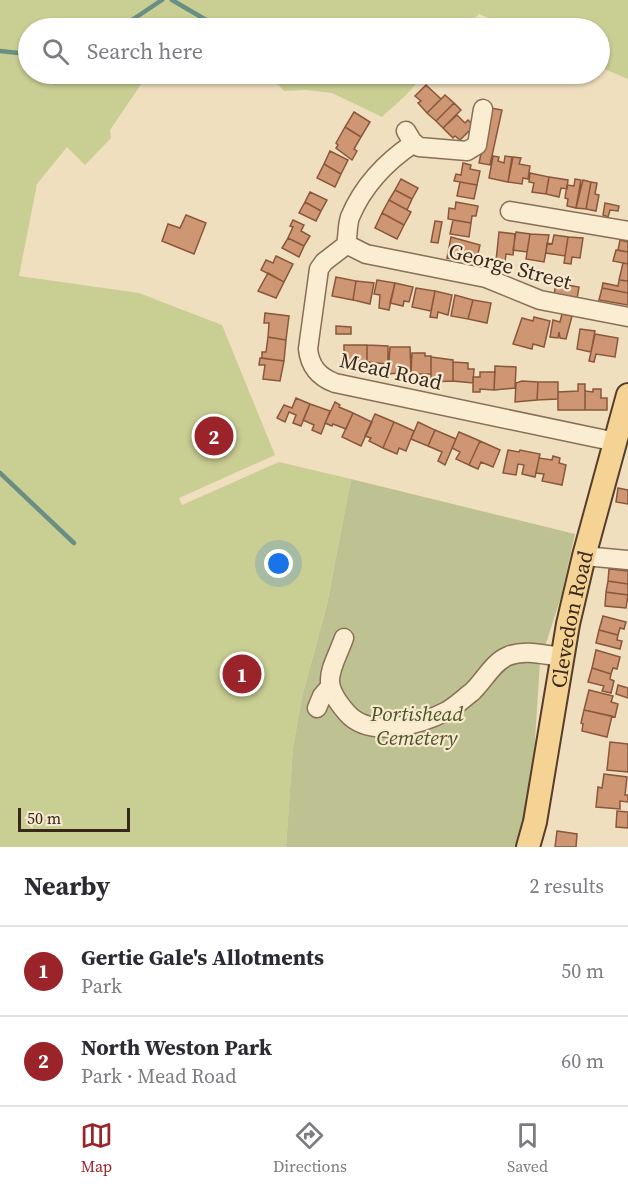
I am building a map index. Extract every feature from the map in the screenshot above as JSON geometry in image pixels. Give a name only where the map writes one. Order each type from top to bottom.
[{"type":"main road","name":"Clevedon Road","points":[[528,847],[535,822],[562,657],[584,556],[628,395]]},
{"type":"street","points":[[346,244],[350,218],[377,174],[387,163],[413,140],[467,151],[473,149],[477,144],[483,109]]},
{"type":"street","points":[[507,211],[628,231]]},
{"type":"street","name":"George Street","points":[[346,244],[366,254],[486,278],[540,300],[628,317]]},
{"type":"street","name":"Mead Road","points":[[346,244],[324,262],[318,272],[308,349],[313,367],[321,377],[335,383],[616,442]]},
{"type":"street","points":[[584,556],[628,560]]},
{"type":"street","points":[[344,638],[329,680],[329,688],[347,713],[359,723],[374,726],[403,725],[429,718],[453,707],[479,686],[504,657],[525,652],[562,657]]},
{"type":"street","points":[[316,708],[329,688]]},
{"type":"green space","points":[[0,0],[628,0],[628,79],[610,71],[610,18],[488,18],[479,14],[475,18],[18,18],[18,84],[141,84],[110,130],[111,138],[85,165],[67,147],[37,184],[19,276],[139,293],[222,325],[275,455],[179,498],[182,505],[279,462],[351,479],[327,603],[302,697],[293,747],[286,847],[0,847]]},
{"type":"green space","points":[[278,84],[416,84],[382,117],[332,93],[306,90],[284,91]]},
{"type":"green space","name":"Portishead Cemetery","points":[[351,479],[575,534],[561,597],[540,662],[531,803],[518,847],[286,847],[293,747],[302,697],[327,604]]},
{"type":"building","points":[[426,85],[441,99],[427,113],[418,103],[421,101],[415,96]]},
{"type":"building","points":[[445,95],[454,103],[436,121],[427,113]]},
{"type":"building","points":[[454,103],[461,110],[443,128],[436,121]]},
{"type":"building","points":[[491,108],[502,110],[490,165],[479,163]]},
{"type":"building","points":[[354,112],[370,122],[361,137],[345,127]]},
{"type":"building","points":[[457,115],[465,123],[468,120],[474,126],[460,140],[455,136],[453,138],[443,128]]},
{"type":"building","points":[[345,127],[361,137],[354,149],[357,151],[352,160],[336,148],[338,145],[336,143]]},
{"type":"building","points":[[330,151],[348,160],[341,174],[324,164]]},
{"type":"building","points":[[493,156],[499,157],[498,161],[504,163],[505,156],[512,157],[508,182],[489,178]]},
{"type":"building","points":[[513,157],[521,158],[519,164],[530,166],[528,179],[523,178],[522,184],[508,182]]},
{"type":"building","points":[[463,163],[471,165],[470,169],[480,171],[477,185],[454,181],[456,174],[461,175]]},
{"type":"building","points":[[324,164],[341,174],[335,187],[317,178]]},
{"type":"building","points":[[530,173],[549,177],[546,194],[532,192],[534,183],[529,182]]},
{"type":"building","points":[[549,177],[568,180],[567,189],[561,188],[559,197],[546,194]]},
{"type":"building","points":[[401,179],[418,188],[412,199],[395,190]]},
{"type":"building","points":[[575,179],[581,180],[576,208],[567,206],[568,199],[565,198],[567,185],[574,186]]},
{"type":"building","points":[[583,180],[591,182],[586,209],[576,208]]},
{"type":"building","points":[[460,182],[477,185],[474,199],[457,196]]},
{"type":"building","points":[[591,182],[597,183],[595,194],[599,195],[596,211],[586,209]]},
{"type":"building","points":[[395,190],[412,199],[407,210],[389,200]]},
{"type":"building","points":[[310,192],[327,200],[321,211],[305,202]]},
{"type":"building","points":[[389,200],[411,212],[404,225],[382,213]]},
{"type":"building","points":[[305,202],[321,211],[316,221],[299,213]]},
{"type":"building","points":[[456,202],[478,206],[476,216],[472,216],[471,223],[448,219],[449,208],[455,209]]},
{"type":"building","points":[[605,203],[619,206],[618,211],[610,210],[608,217],[603,215]]},
{"type":"building","points":[[382,213],[404,225],[397,239],[375,228]]},
{"type":"building","points":[[186,215],[206,223],[194,254],[162,241],[168,224],[180,228]]},
{"type":"building","points":[[293,220],[304,225],[301,231],[310,236],[304,246],[288,238],[293,227],[290,226]]},
{"type":"building","points":[[453,220],[471,223],[469,237],[450,234]]},
{"type":"building","points":[[435,221],[442,222],[438,243],[431,242]]},
{"type":"building","points":[[499,232],[515,234],[513,255],[506,254],[505,262],[496,261]]},
{"type":"building","points":[[516,232],[530,234],[527,252],[513,250]]},
{"type":"building","points":[[530,234],[549,235],[544,262],[526,259]]},
{"type":"building","points":[[554,235],[568,237],[565,256],[546,253],[547,243],[552,244]]},
{"type":"building","points":[[451,237],[480,245],[477,258],[467,257],[467,261],[447,258]]},
{"type":"building","points":[[568,237],[583,238],[580,258],[572,257],[571,264],[564,263]]},
{"type":"building","points":[[288,238],[304,246],[299,257],[282,248]]},
{"type":"building","points":[[620,240],[628,242],[628,252],[618,250]]},
{"type":"building","points":[[616,250],[628,252],[628,264],[613,261]]},
{"type":"building","points":[[276,256],[293,264],[284,282],[261,270],[266,260],[273,263]]},
{"type":"building","points":[[623,263],[628,264],[628,281],[619,280]]},
{"type":"building","points":[[268,273],[284,282],[276,298],[258,291]]},
{"type":"building","points":[[336,277],[356,281],[353,300],[332,296]]},
{"type":"building","points":[[377,280],[395,283],[389,310],[379,308],[380,295],[374,294]]},
{"type":"building","points":[[619,280],[628,281],[628,293],[602,288],[603,283],[618,286]]},
{"type":"building","points":[[356,281],[374,283],[370,304],[353,300]]},
{"type":"building","points":[[395,283],[413,287],[409,302],[404,301],[403,306],[390,303]]},
{"type":"building","points":[[556,283],[579,287],[577,299],[554,295]]},
{"type":"building","points":[[416,288],[435,291],[431,311],[412,307]]},
{"type":"building","points":[[602,288],[628,293],[628,305],[599,300]]},
{"type":"building","points":[[435,291],[452,295],[448,315],[438,312],[437,318],[430,317]]},
{"type":"building","points":[[455,295],[473,300],[468,319],[451,316]]},
{"type":"building","points":[[473,300],[491,303],[487,323],[468,319]]},
{"type":"building","points":[[265,313],[289,316],[286,340],[268,337],[269,323],[264,323]]},
{"type":"building","points":[[562,314],[572,316],[566,339],[560,338],[559,332],[558,338],[550,337],[553,320],[560,322]]},
{"type":"building","points":[[534,317],[550,321],[544,347],[533,344],[532,349],[513,344],[522,318],[533,321]]},
{"type":"building","points":[[336,326],[351,327],[351,334],[336,334]]},
{"type":"building","points":[[580,329],[595,331],[591,352],[577,349]]},
{"type":"building","points":[[595,334],[618,338],[615,357],[596,354],[594,362],[589,361]]},
{"type":"building","points":[[268,337],[286,340],[284,361],[262,358],[262,352],[266,352]]},
{"type":"building","points":[[344,345],[367,345],[367,362],[344,364]]},
{"type":"building","points":[[367,345],[388,346],[388,364],[367,362]]},
{"type":"building","points":[[390,347],[410,347],[411,372],[388,374]]},
{"type":"building","points":[[412,353],[425,353],[425,356],[431,356],[431,374],[411,374]]},
{"type":"building","points":[[431,357],[453,360],[453,381],[431,382]]},
{"type":"building","points":[[260,358],[284,361],[280,381],[263,379],[265,365],[259,365]]},
{"type":"building","points":[[453,362],[468,363],[468,369],[474,369],[473,383],[453,381]]},
{"type":"building","points":[[495,366],[516,367],[515,388],[494,390]]},
{"type":"building","points":[[480,372],[495,372],[494,390],[480,389],[480,392],[473,392],[473,377],[480,377]]},
{"type":"building","points":[[538,382],[537,400],[515,402],[516,383]]},
{"type":"building","points":[[538,382],[558,382],[558,399],[537,400]]},
{"type":"building","points":[[578,384],[585,384],[585,410],[558,410],[558,392],[578,391]]},
{"type":"building","points":[[593,389],[601,389],[601,398],[607,398],[607,410],[585,410],[585,391],[593,392]]},
{"type":"building","points":[[296,398],[310,404],[301,426],[293,423],[296,415],[289,412],[285,422],[277,418],[284,405],[292,408]]},
{"type":"building","points":[[335,402],[340,405],[339,407],[353,413],[346,429],[325,423]]},
{"type":"building","points":[[310,404],[330,411],[321,434],[312,430],[314,425],[303,420]]},
{"type":"building","points":[[353,413],[372,422],[361,446],[342,437]]},
{"type":"building","points":[[375,414],[394,422],[383,448],[369,441],[371,438],[365,436]]},
{"type":"building","points":[[394,422],[414,431],[406,451],[399,448],[397,454],[383,448]]},
{"type":"building","points":[[418,422],[435,430],[428,446],[411,439]]},
{"type":"building","points":[[435,430],[456,439],[445,465],[438,461],[442,452],[428,446]]},
{"type":"building","points":[[459,432],[480,441],[469,465],[456,459],[460,452],[452,448]]},
{"type":"building","points":[[480,441],[500,450],[493,467],[481,462],[478,469],[469,465]]},
{"type":"building","points":[[508,450],[540,454],[535,477],[522,474],[524,465],[518,464],[516,475],[503,473]]},
{"type":"building","points":[[553,456],[560,458],[559,463],[566,465],[562,485],[542,481],[544,474],[536,473],[539,458],[552,460]]},
{"type":"building","points":[[618,488],[628,490],[628,504],[616,502]]},
{"type":"building","points":[[609,569],[628,571],[628,584],[608,581]]},
{"type":"building","points":[[608,581],[628,584],[628,595],[606,592]]},
{"type":"building","points":[[606,592],[628,595],[626,608],[605,606]]},
{"type":"building","points":[[603,616],[626,622],[624,629],[620,628],[618,635],[599,630]]},
{"type":"building","points":[[599,630],[618,635],[617,640],[622,641],[620,649],[596,643]]},
{"type":"building","points":[[596,650],[620,657],[617,669],[613,668],[611,674],[592,668]]},
{"type":"building","points":[[592,668],[611,674],[610,679],[614,681],[611,693],[602,691],[604,686],[588,682]]},
{"type":"building","points":[[618,685],[628,688],[628,698],[616,694]]},
{"type":"building","points":[[589,690],[613,696],[611,702],[618,704],[615,717],[584,710]]},
{"type":"building","points":[[584,710],[612,716],[607,737],[582,731]]},
{"type":"building","points":[[610,742],[628,744],[628,772],[607,770]]},
{"type":"building","points":[[604,774],[627,777],[625,795],[628,795],[628,802],[620,801],[620,809],[596,807],[598,787],[602,788]]},
{"type":"building","points":[[617,811],[628,812],[628,828],[616,827]]},
{"type":"building","points":[[557,831],[577,834],[576,847],[555,847]]},
{"type":"waterway","points":[[135,18],[162,0]]},
{"type":"waterway","points":[[172,0],[203,18]]},
{"type":"waterway","points":[[0,51],[18,53]]},
{"type":"waterway","points":[[0,473],[74,543]]},
{"type":"place","name":"North Weston Park","points":[[214,436]]},
{"type":"place","name":"Gertie Gale's Allotments","points":[[242,674]]}]
